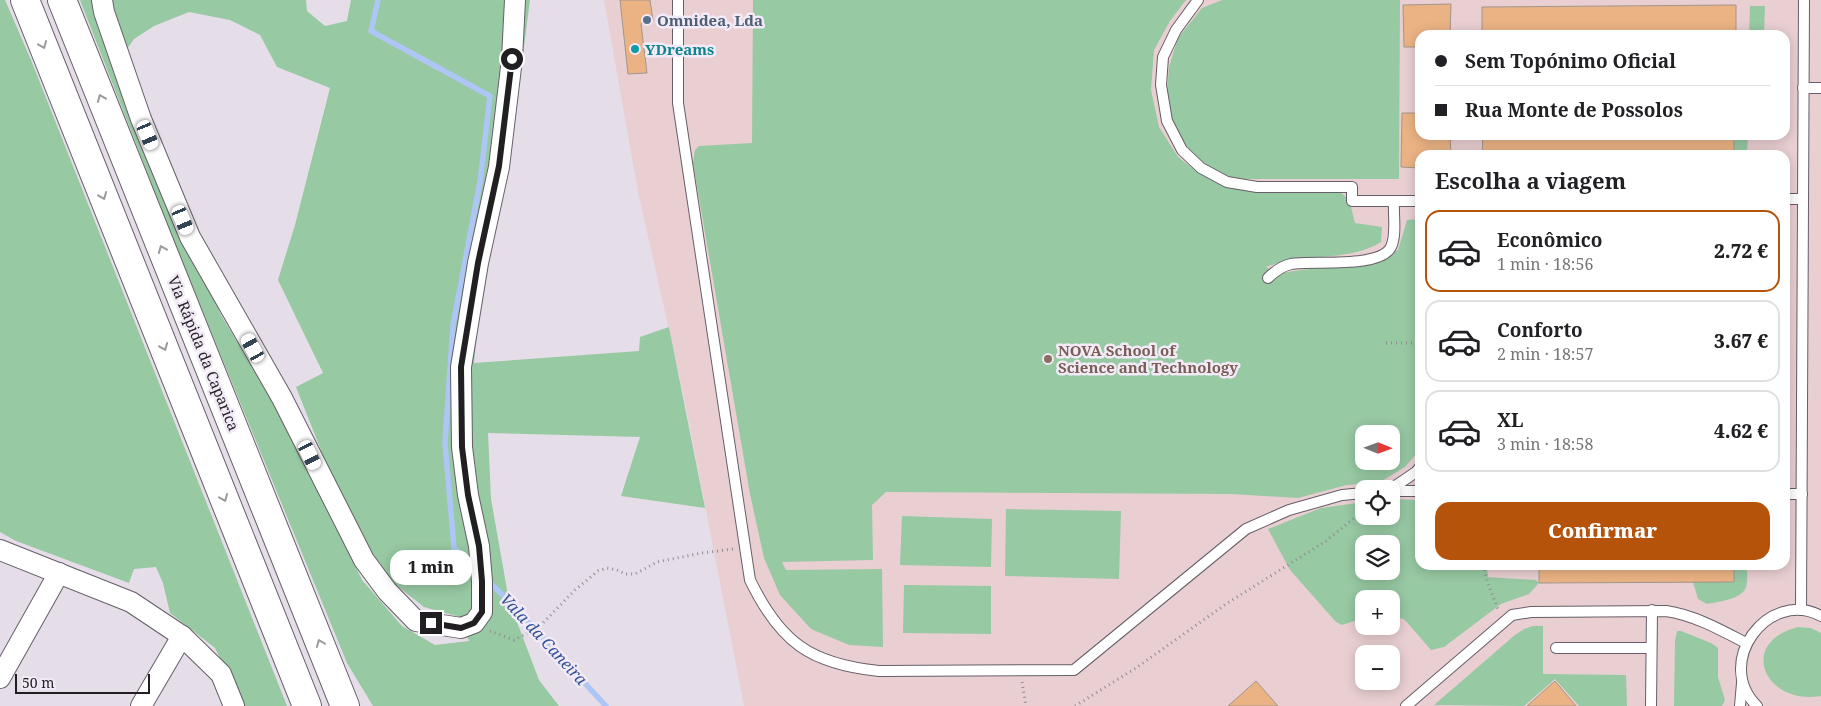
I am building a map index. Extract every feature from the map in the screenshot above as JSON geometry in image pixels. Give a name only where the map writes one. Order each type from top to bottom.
[{"type":"highway","points":[[25,0],[307,706]]},
{"type":"highway","name":"Via Rápida da Caparica","points":[[62,0],[345,700]]},
{"type":"street","points":[[102,0],[104,12],[141,119],[190,236],[282,398],[364,560],[387,591],[416,621],[461,628],[474,623],[482,612],[479,546],[468,495],[462,447],[461,367],[478,263],[499,166],[512,59],[515,0]]},
{"type":"street","points":[[0,550],[131,602],[182,636],[221,674],[234,706]]},
{"type":"street","points":[[0,678],[59,574]]},
{"type":"street","points":[[141,706],[182,636]]},
{"type":"lane","points":[[678,0],[678,103],[750,580],[762,606],[781,630],[799,646],[822,659],[851,668],[879,671],[1074,670],[1246,529],[1289,510],[1342,495],[1355,494]]},
{"type":"lane","points":[[1198,0],[1176,30],[1163,57],[1161,85],[1167,121],[1182,150],[1201,168],[1227,182],[1257,187],[1352,186],[1352,201],[1415,201]]},
{"type":"lane","points":[[1801,610],[1804,0]]},
{"type":"lane","points":[[1803,88],[1821,88]]},
{"type":"lane","points":[[1790,199],[1803,199]]},
{"type":"lane","points":[[1268,278],[1274,271],[1292,264],[1338,263],[1364,260],[1384,254],[1389,250],[1393,239],[1394,201]]},
{"type":"lane","points":[[1400,484],[1415,473]]},
{"type":"lane","points":[[1400,490],[1415,491]]},
{"type":"lane","points":[[1790,494],[1802,494]]},
{"type":"lane","points":[[1406,706],[1512,616],[1531,612],[1652,610],[1680,613],[1746,643]]},
{"type":"lane","points":[[1651,706],[1652,610]]},
{"type":"lane","points":[[1740,706],[1741,664],[1746,643],[1753,632],[1767,619],[1789,611],[1801,610],[1821,616]]},
{"type":"lane","points":[[1556,648],[1652,648]]},
{"type":"lane","points":[[1742,682],[1751,700],[1757,706]]},
{"type":"path","points":[[1386,343],[1415,343]]},
{"type":"path","points":[[1075,706],[1136,668],[1226,604],[1326,541],[1355,517]]},
{"type":"path","points":[[478,618],[488,630],[514,640],[539,627],[575,590],[598,571],[607,568],[625,574],[635,574],[657,562],[702,553],[745,548]]},
{"type":"path","points":[[1484,570],[1498,610]]},
{"type":"path","points":[[1020,670],[1026,706]]},
{"type":"shaded area","name":"NOVA School of Science and Technology","points":[[604,0],[1821,0],[1821,706],[744,706],[683,392],[638,192]]},
{"type":"green space","points":[[0,0],[5,0],[31,60],[287,706],[244,706],[215,648],[170,613],[163,583],[156,567],[134,569],[129,583],[16,541],[0,532]]},
{"type":"green space","points":[[80,0],[92,0],[132,111],[221,315],[292,434],[362,580],[402,626],[435,645],[469,641],[460,617],[424,607],[383,575],[332,478],[296,387],[323,373],[278,280],[295,225],[330,88],[277,67],[260,35],[230,20],[189,12],[154,26],[134,39],[127,49],[114,17],[111,0],[306,0],[307,11],[325,26],[347,21],[351,0],[530,0],[516,109],[481,298],[474,363],[639,351],[640,337],[669,327],[705,508],[621,496],[640,437],[488,433],[491,499],[509,601],[539,680],[559,706],[373,706],[347,663],[176,246]]},
{"type":"green space","points":[[753,0],[1186,0],[1170,21],[1154,50],[1151,90],[1159,127],[1178,157],[1196,171],[1222,184],[1335,190],[1347,199],[1355,223],[1382,227],[1381,242],[1354,253],[1280,262],[1266,267],[1278,274],[1378,261],[1398,250],[1407,220],[1415,219],[1415,455],[1405,467],[1400,470],[1383,480],[1355,480],[1355,484],[1298,498],[1231,494],[886,492],[872,505],[873,560],[782,562],[786,570],[882,569],[883,647],[849,645],[811,629],[780,595],[764,558],[750,494],[693,163],[695,150],[699,146],[752,143]]},
{"type":"green space","points":[[1222,0],[1400,0],[1399,179],[1238,179],[1211,173],[1185,144],[1171,119],[1167,94],[1169,67],[1178,38],[1202,8]]},
{"type":"green space","points":[[1750,6],[1765,6],[1764,30],[1749,30]]},
{"type":"green space","points":[[1734,140],[1748,140],[1747,150],[1734,150]]},
{"type":"green space","points":[[1400,499],[1415,500],[1415,570],[1487,570],[1488,577],[1536,580],[1539,583],[1529,594],[1501,604],[1444,647],[1431,650],[1404,619],[1400,618],[1400,590],[1355,590],[1355,621],[1342,625],[1336,622],[1290,570],[1268,529],[1321,508],[1355,503],[1355,525],[1400,525]]},
{"type":"green space","points":[[1006,509],[1121,511],[1119,579],[1005,576]]},
{"type":"green space","points":[[902,516],[992,519],[991,567],[900,565]]},
{"type":"green space","points":[[1734,570],[1747,570],[1747,582],[1744,591],[1735,597],[1707,604],[1698,599],[1693,582],[1734,582]]},
{"type":"green space","points":[[904,585],[991,586],[991,634],[903,633]]},
{"type":"green space","points":[[1533,626],[1543,626],[1543,674],[1626,675],[1627,706],[1579,706],[1555,679],[1524,706],[1434,705],[1515,635]]},
{"type":"green space","points":[[1798,627],[1811,628],[1821,633],[1821,696],[1802,697],[1785,692],[1773,683],[1766,671],[1764,658],[1768,646],[1779,635]]},
{"type":"green space","points":[[1677,631],[1711,643],[1718,648],[1718,677],[1725,700],[1722,706],[1674,706],[1675,641]]},
{"type":"building","name":"YDreams","points":[[620,0],[650,0],[653,20],[641,24],[647,73],[628,74]]},
{"type":"building","points":[[1451,4],[1450,30],[1415,30],[1415,47],[1404,47],[1403,5]]},
{"type":"building","points":[[1736,5],[1736,30],[1482,30],[1482,7]]},
{"type":"building","points":[[1402,113],[1415,113],[1415,140],[1450,140],[1451,150],[1415,150],[1415,168],[1401,167]]},
{"type":"building","points":[[1483,140],[1734,140],[1734,150],[1482,150]]},
{"type":"building","points":[[1539,570],[1734,570],[1734,582],[1539,583]]},
{"type":"building","points":[[1256,681],[1278,706],[1228,706]]},
{"type":"building","points":[[1555,681],[1576,706],[1527,706]]},
{"type":"waterway","name":"Vala da Caneira","points":[[378,0],[371,31],[490,96],[480,182],[453,325],[445,443],[454,548],[475,569]]},
{"type":"waterway","name":"Vala da Caneira","points":[[487,580],[509,601],[606,706]]},
{"type":"place","name":"Omnidea, Lda","points":[[647,20]]},
{"type":"place","name":"YDreams","points":[[635,49]]},
{"type":"place","name":"NOVA School of Science and Technology","points":[[1048,359]]},
{"type":"route","points":[[431,623],[461,628],[474,623],[482,612],[479,546],[468,495],[462,447],[461,367],[478,263],[499,166],[512,59]]}]
